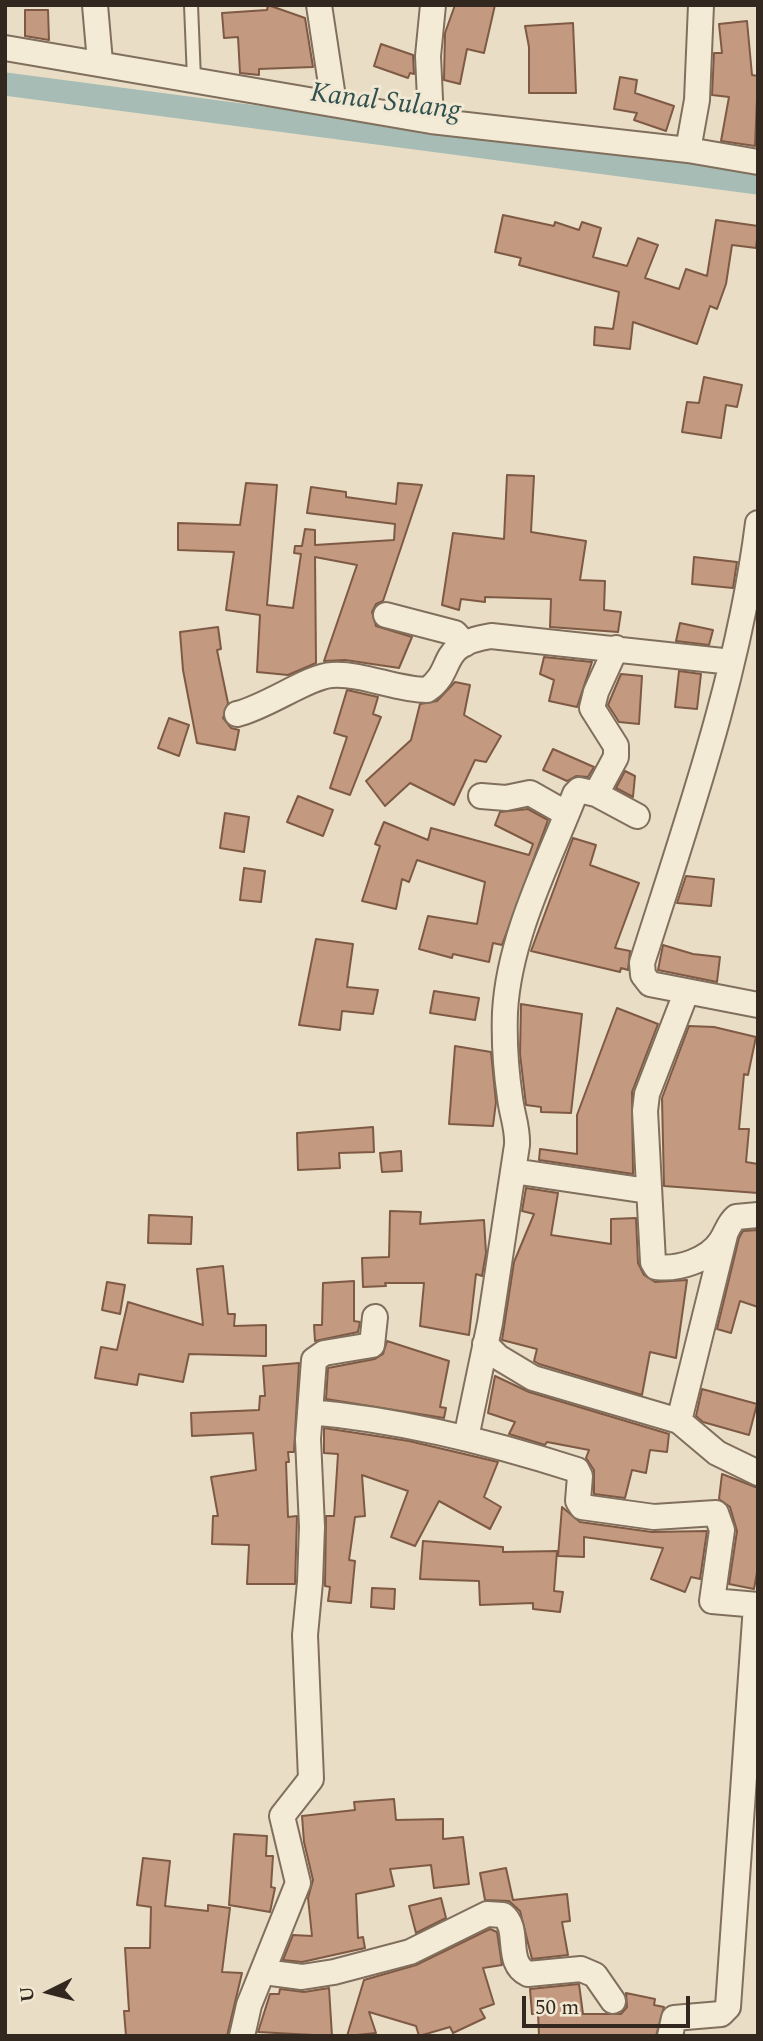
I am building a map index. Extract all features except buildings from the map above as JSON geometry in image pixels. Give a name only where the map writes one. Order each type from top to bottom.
[{"type":"street","points":[[95,5],[100,62]]},
{"type":"street","points":[[319,5],[334,104]]},
{"type":"street","points":[[431,121],[428,56],[433,5]]},
{"type":"street","points":[[688,150],[697,100],[701,5]]},
{"type":"street","points":[[5,48],[100,62],[431,121],[688,150],[758,162]]},
{"type":"street","points":[[757,537],[732,662],[704,768],[642,963],[645,981],[686,993],[758,1005]]},
{"type":"street","points":[[386,615],[455,633],[465,643]]},
{"type":"street","points":[[237,714],[265,705],[313,681],[332,675],[427,690],[435,683],[449,655],[465,643],[478,638],[504,636],[732,662]]},
{"type":"street","points":[[596,794],[616,757],[616,746],[593,711],[592,704],[617,648]]},
{"type":"street","points":[[466,1438],[485,1344],[518,1132],[509,1092],[505,1012],[511,974],[529,911],[576,791],[596,794],[638,816]]},
{"type":"street","points":[[481,796],[506,798],[530,793],[566,814]]},
{"type":"street","points":[[686,993],[647,1094],[645,1111],[652,1259],[656,1267],[672,1268],[702,1257],[720,1244],[730,1222],[739,1214],[758,1215]]},
{"type":"street","points":[[513,1171],[649,1191]]},
{"type":"street","points":[[679,1421],[725,1234]]},
{"type":"street","points":[[242,2036],[249,2004],[298,1883],[282,1816],[309,1785],[312,1769],[305,1635],[312,1527],[310,1412],[314,1360],[324,1353],[372,1345],[375,1317]]},
{"type":"street","points":[[485,1344],[498,1357],[533,1378],[679,1421],[717,1452],[758,1473]]},
{"type":"street","points":[[310,1412],[364,1417],[466,1438],[577,1470],[580,1476],[578,1501],[582,1507],[654,1517],[716,1513],[722,1530],[712,1601],[757,1605],[728,2007],[722,2014],[674,2018],[670,2036]]},
{"type":"street","points":[[264,1972],[302,1977],[334,1972],[410,1952],[487,1914],[503,1915],[509,1921],[520,1971],[528,1974],[581,1969],[594,1975],[613,2001]]},
{"type":"lane","points":[[191,5],[194,79]]},
{"type":"waterway","name":"Kanal Sulang","points":[[5,84],[758,183]]}]
